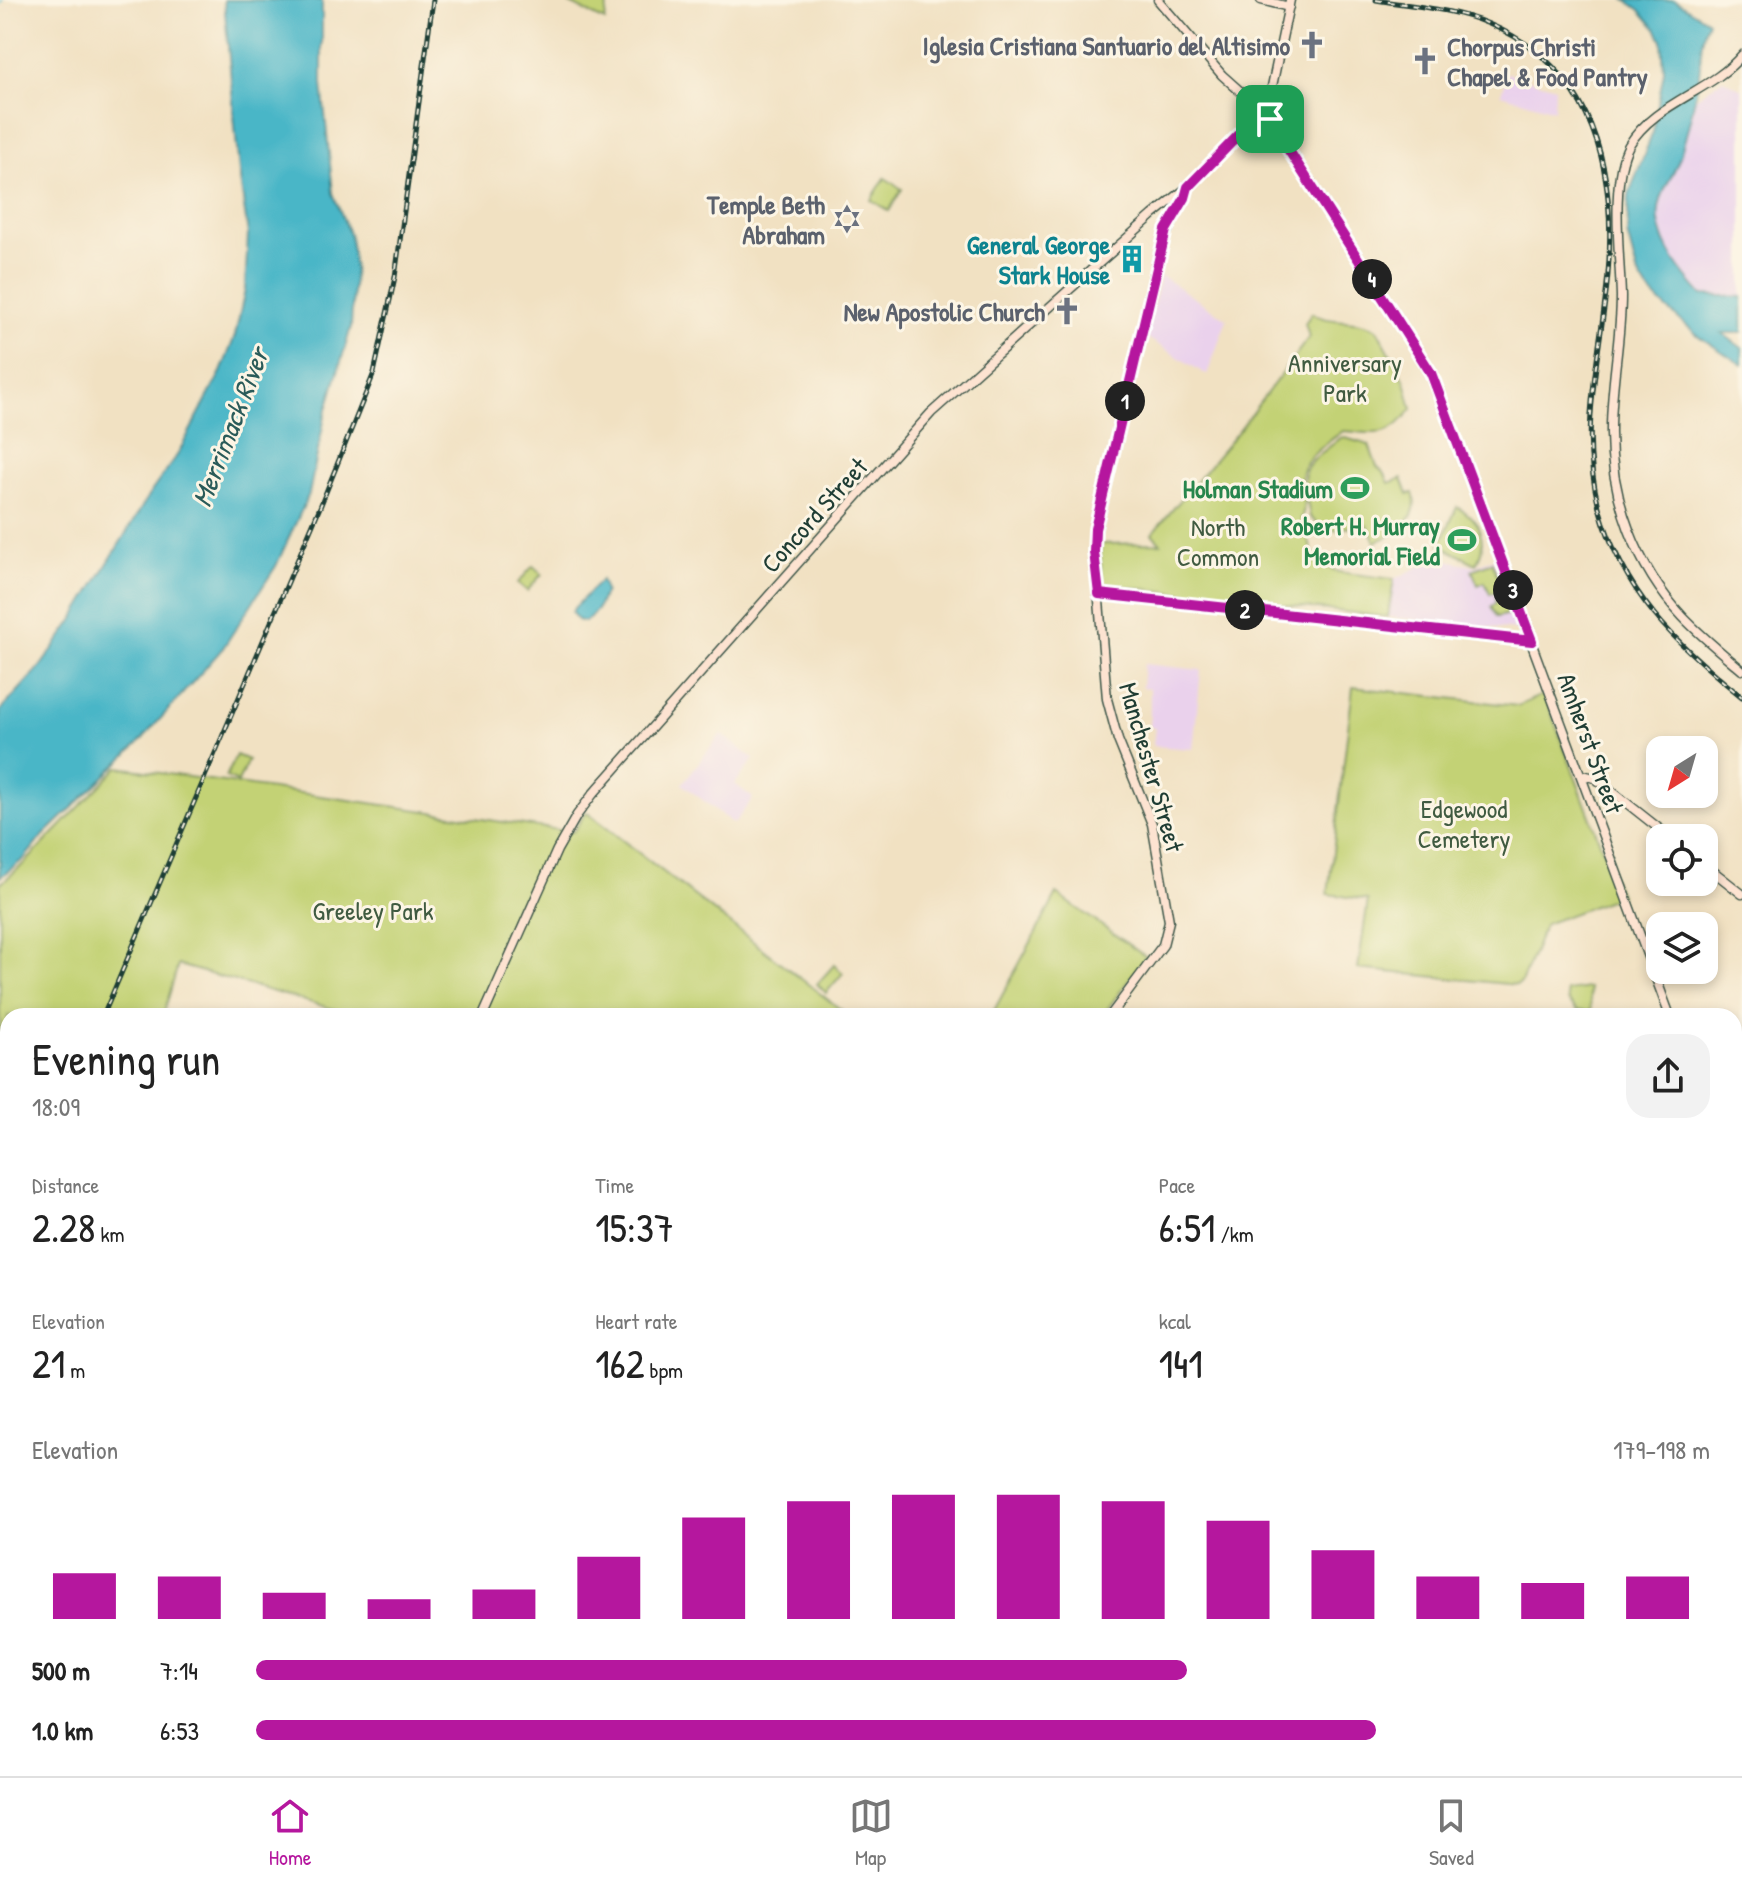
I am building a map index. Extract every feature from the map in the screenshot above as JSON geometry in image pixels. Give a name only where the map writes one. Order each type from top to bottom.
[{"type":"main road","name":"Amherst Street","points":[[1158,0],[1233,85],[1263,110],[1431,373],[1667,1008]]},
{"type":"main road","points":[[1261,0],[1290,4],[1270,96],[1263,110]]},
{"type":"main road","points":[[1739,58],[1654,118],[1627,150],[1620,173],[1620,327],[1611,434],[1614,476],[1624,516],[1643,561],[1671,603],[1742,670]]},
{"type":"main road","name":"Concord Street","points":[[487,1008],[562,840],[598,788],[939,405],[1188,187],[1263,110]]},
{"type":"main road","name":"Manchester Street","points":[[1116,1008],[1163,945],[1169,921],[1152,824],[1123,756],[1107,699],[1094,552],[1095,529],[1162,243],[1188,187]]},
{"type":"main road","points":[[1099,594],[1532,641]]},
{"type":"main road","points":[[1582,775],[1595,778],[1653,824]]},
{"type":"main road","points":[[1718,875],[1742,894]]},
{"type":"shaded area","points":[[1507,73],[1555,87],[1554,110],[1501,94]]},
{"type":"shaded area","points":[[1723,79],[1742,89],[1742,297],[1731,298],[1702,295],[1669,252],[1659,221],[1659,201],[1678,163],[1694,99]]},
{"type":"shaded area","points":[[1161,276],[1227,319],[1207,375],[1146,337]]},
{"type":"shaded area","points":[[1438,558],[1476,566],[1493,558],[1520,628],[1388,617],[1394,579]]},
{"type":"shaded area","points":[[1144,664],[1201,670],[1193,749],[1153,746],[1155,728],[1150,727],[1150,689],[1142,688]]},
{"type":"shaded area","points":[[721,734],[754,759],[735,784],[753,798],[734,824],[682,784]]},
{"type":"green space","points":[[562,0],[608,0],[605,21]]},
{"type":"green space","points":[[885,178],[902,189],[889,211],[871,200]]},
{"type":"green space","points":[[1312,313],[1377,329],[1405,381],[1412,409],[1389,430],[1374,433],[1343,431],[1310,458],[1301,479],[1304,504],[1301,519],[1316,562],[1338,572],[1394,579],[1388,617],[1102,584],[1100,544],[1161,543],[1152,534],[1236,434],[1309,337],[1305,323]]},
{"type":"green space","name":"Holman Stadium","points":[[1342,437],[1369,445],[1377,467],[1389,483],[1402,478],[1408,494],[1413,493],[1414,511],[1405,525],[1375,542],[1368,525],[1354,530],[1348,527],[1332,530],[1310,517],[1304,476],[1306,469],[1317,456]]},
{"type":"green space","name":"Robert H. Murray Memorial Field","points":[[1457,507],[1472,518],[1480,531],[1482,547],[1476,564],[1440,545]]},
{"type":"green space","points":[[1492,562],[1513,613],[1497,617],[1491,607],[1496,603],[1496,592],[1490,594],[1485,582],[1478,585],[1472,570]]},
{"type":"green space","points":[[533,566],[542,574],[527,591],[518,583]]},
{"type":"green space","name":"Edgewood Cemetery","points":[[1353,687],[1518,706],[1544,694],[1620,896],[1545,924],[1521,983],[1358,969],[1368,900],[1328,894]]},
{"type":"green space","points":[[236,755],[248,760],[238,782],[226,777]]},
{"type":"green space","name":"Greeley Park","points":[[118,767],[573,832],[586,812],[839,1008],[330,1008],[178,965],[165,1008],[0,1008],[0,884],[26,862]]},
{"type":"green space","points":[[1057,894],[1146,957],[1108,1008],[995,1008]]},
{"type":"green space","points":[[834,965],[843,973],[826,993],[817,984]]},
{"type":"green space","points":[[1589,988],[1591,1008],[1574,1008],[1568,1001],[1566,991]]},
{"type":"water","name":"Merrimack River","points":[[224,0],[322,0],[322,84],[333,193],[350,236],[354,269],[351,327],[325,416],[309,494],[276,566],[223,648],[139,743],[40,839],[24,859],[0,877],[0,711],[40,667],[72,622],[151,492],[178,454],[221,372],[235,336],[245,290],[248,234],[239,172]]},
{"type":"water","points":[[1626,0],[1674,0],[1708,21],[1703,35],[1691,117],[1678,162],[1660,203],[1659,222],[1670,252],[1702,295],[1742,297],[1742,333],[1722,333],[1742,348],[1742,365],[1700,337],[1665,307],[1647,289],[1637,272],[1627,234],[1629,194],[1653,132],[1664,71],[1662,40],[1657,30],[1640,10]]},
{"type":"water","points":[[601,580],[605,591],[597,610],[585,622],[578,620],[572,613],[574,608]]},
{"type":"waterway","points":[[0,4],[2,0]]},
{"type":"railway","points":[[106,1008],[374,373],[395,277],[433,0]]},
{"type":"railway","points":[[1376,0],[1448,11],[1489,24],[1529,46],[1559,74],[1582,107],[1597,143],[1606,183],[1610,224],[1609,267],[1590,432],[1599,507],[1622,566],[1654,614],[1695,657],[1742,697]]},
{"type":"place","name":"Iglesia Cristiana Santuario del Altisimo","points":[[1312,45]]},
{"type":"place","name":"Chorpus Christi Chapel & Food Pantry","points":[[1425,61]]},
{"type":"place","name":"Temple Beth Abraham","points":[[847,219]]},
{"type":"place","name":"General George Stark House","points":[[1132,259]]},
{"type":"place","name":"New Apostolic Church","points":[[1067,311]]},
{"type":"place","name":"Holman Stadium","points":[[1355,488]]},
{"type":"place","name":"Robert H. Murray Memorial Field","points":[[1462,540]]},
{"type":"route","points":[[1263,110],[1270,119],[1431,373],[1532,641],[1099,594],[1094,552],[1095,529],[1163,237],[1188,187],[1256,115],[1263,110]]},
{"type":"park label","name":"Anniversary Park","points":[[1345,377]]},
{"type":"park label","name":"North Common","points":[[1218,541]]}]
